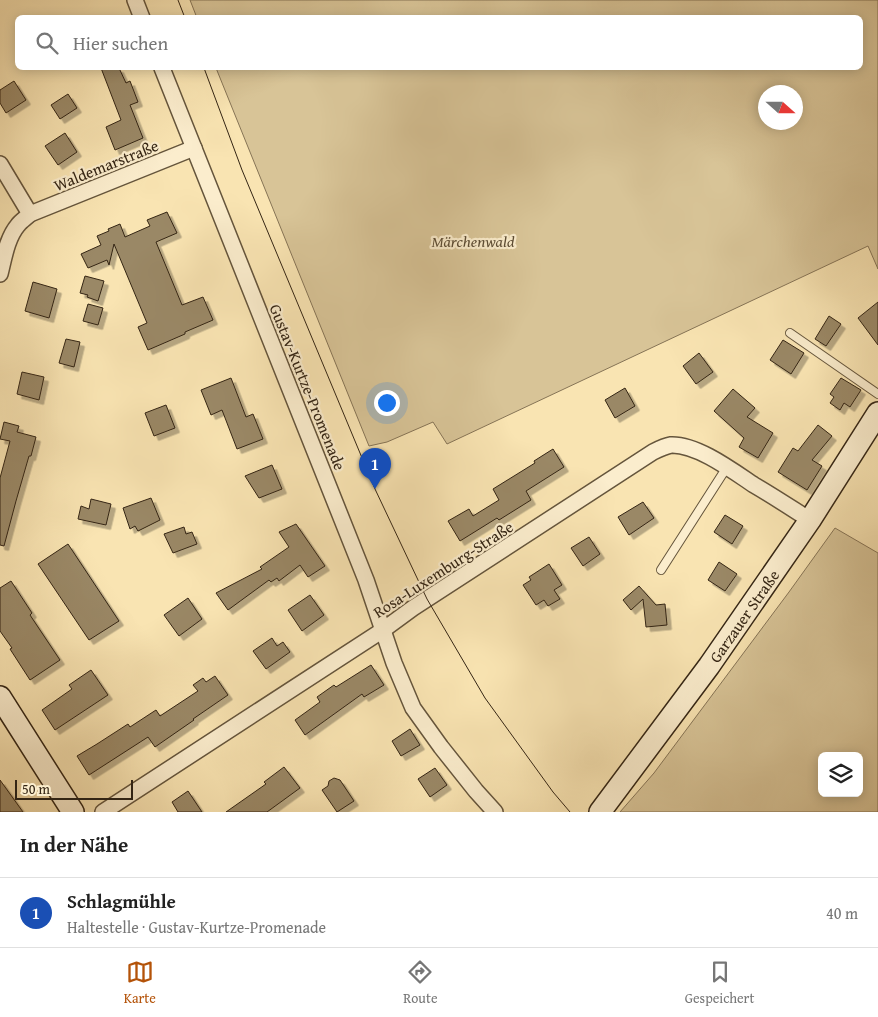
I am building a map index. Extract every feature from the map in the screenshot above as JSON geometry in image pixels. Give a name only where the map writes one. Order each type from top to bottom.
[{"type":"street","points":[[135,0],[141,15]]},
{"type":"street","name":"Gustav-Kurtze-Promenade","points":[[163,70],[366,580],[394,663],[413,708],[453,762],[495,812]]},
{"type":"street","name":"Waldemarstraße","points":[[0,274],[14,229],[30,214],[194,148]]},
{"type":"street","points":[[0,164],[30,214]]},
{"type":"street","name":"Garzauer Straße","points":[[600,812],[709,666],[810,520],[878,412]]},
{"type":"street","name":"Rosa-Luxemburg-Straße","points":[[103,812],[383,630],[413,608],[653,452],[664,447],[672,445],[686,447],[702,454],[810,520]]},
{"type":"street","points":[[0,697],[73,812]]},
{"type":"lane","points":[[790,333],[878,394]]},
{"type":"lane","points":[[661,570],[727,468]]},
{"type":"green space","name":"Märchenwald","points":[[190,0],[878,0],[878,269],[868,246],[447,444],[433,422],[387,442],[369,446],[217,70],[863,70],[863,15],[196,15]]},
{"type":"green space","points":[[835,528],[878,553],[878,812],[620,812],[654,773]]},
{"type":"building","points":[[102,70],[120,70],[126,83],[130,81],[138,102],[130,105],[143,138],[115,150],[106,127],[121,120]]},
{"type":"building","points":[[14,81],[26,100],[6,113],[0,103],[0,90]]},
{"type":"building","points":[[68,94],[77,108],[60,119],[51,105]]},
{"type":"building","points":[[65,133],[77,152],[58,165],[45,146]]},
{"type":"building","points":[[167,212],[177,233],[156,242],[182,305],[203,297],[213,320],[148,350],[138,327],[147,323],[114,244],[109,265],[107,260],[88,268],[81,254],[101,245],[97,236],[109,231],[108,229],[120,224],[125,237],[150,226],[147,220]]},
{"type":"building","points":[[85,276],[104,281],[98,301],[80,293]]},
{"type":"building","points":[[33,282],[57,289],[49,318],[25,311]]},
{"type":"building","points":[[878,302],[878,345],[858,318]]},
{"type":"building","points":[[88,304],[103,308],[98,325],[83,321]]},
{"type":"building","points":[[829,316],[841,324],[826,346],[815,339]]},
{"type":"building","points":[[66,339],[80,342],[74,367],[59,363]]},
{"type":"building","points":[[783,340],[804,353],[791,374],[770,360]]},
{"type":"building","points":[[699,353],[713,372],[696,384],[683,366]]},
{"type":"building","points":[[22,372],[44,377],[39,400],[17,394]]},
{"type":"building","points":[[231,378],[246,417],[253,414],[263,439],[237,449],[222,410],[211,415],[201,390]]},
{"type":"building","points":[[841,378],[861,390],[850,407],[844,403],[840,410],[830,403],[834,397],[830,394]]},
{"type":"building","points":[[625,388],[635,406],[615,418],[605,400]]},
{"type":"building","points":[[733,389],[755,408],[747,417],[773,433],[758,458],[739,447],[744,438],[714,411]]},
{"type":"building","points":[[166,405],[175,428],[154,436],[145,413]]},
{"type":"building","points":[[4,422],[19,426],[17,432],[36,437],[4,546],[0,545],[0,478],[10,441],[0,439]]},
{"type":"building","points":[[818,425],[832,436],[812,460],[822,466],[807,490],[778,472],[793,448],[798,451]]},
{"type":"building","points":[[553,449],[564,467],[526,491],[531,500],[460,541],[448,521],[469,509],[473,516],[499,500],[493,489],[535,463],[534,461]]},
{"type":"building","points":[[272,465],[282,489],[259,498],[245,476]]},
{"type":"building","points":[[151,498],[160,520],[138,531],[135,526],[130,529],[123,508]]},
{"type":"building","points":[[91,499],[111,504],[106,525],[78,519],[81,506],[89,509]]},
{"type":"building","points":[[643,502],[654,518],[629,535],[618,517]]},
{"type":"building","points":[[725,515],[743,526],[732,544],[714,532]]},
{"type":"building","points":[[296,524],[325,566],[308,577],[300,565],[279,581],[277,578],[271,582],[269,580],[228,610],[216,593],[262,569],[260,567],[289,547],[279,532]]},
{"type":"building","points":[[184,527],[186,534],[192,532],[197,544],[173,553],[164,534]]},
{"type":"building","points":[[589,537],[600,554],[583,566],[571,548]]},
{"type":"building","points":[[68,544],[119,621],[89,640],[38,564]]},
{"type":"building","points":[[719,562],[737,574],[725,591],[708,580]]},
{"type":"building","points":[[549,564],[562,585],[554,590],[560,599],[548,606],[544,600],[536,605],[523,585],[531,580],[529,577]]},
{"type":"building","points":[[11,581],[32,613],[30,615],[60,660],[30,680],[0,631],[0,588]]},
{"type":"building","points":[[639,586],[656,605],[665,604],[667,625],[646,627],[643,599],[631,610],[623,600]]},
{"type":"building","points":[[310,595],[324,615],[302,631],[288,610]]},
{"type":"building","points":[[188,598],[202,619],[179,636],[164,615]]},
{"type":"building","points":[[272,638],[277,646],[283,642],[290,652],[266,669],[253,651]]},
{"type":"building","points":[[371,665],[384,685],[364,697],[362,694],[305,735],[295,720],[320,702],[317,697],[334,685],[336,687]]},
{"type":"building","points":[[91,670],[108,695],[55,730],[42,710],[72,689],[69,685]]},
{"type":"building","points":[[215,676],[228,695],[155,747],[148,737],[89,775],[77,756],[128,724],[130,727],[156,710],[160,716],[198,691],[193,685],[203,678],[206,682]]},
{"type":"building","points":[[410,729],[420,745],[401,756],[392,741]]},
{"type":"building","points":[[284,767],[300,788],[267,812],[226,812],[266,784],[264,782]]},
{"type":"building","points":[[435,768],[447,785],[430,797],[418,779]]},
{"type":"building","points":[[334,778],[340,780],[354,801],[337,812],[322,790]]},
{"type":"building","points":[[0,780],[23,812],[0,812]]},
{"type":"building","points":[[188,791],[202,812],[178,812],[172,802]]},
{"type":"tram line","points":[[178,0],[184,15]]},
{"type":"tram line","points":[[205,70],[242,170],[375,489],[427,599],[485,698],[553,792],[570,812]]},
{"type":"place","name":"Schlagmühle","points":[[375,489]]}]
